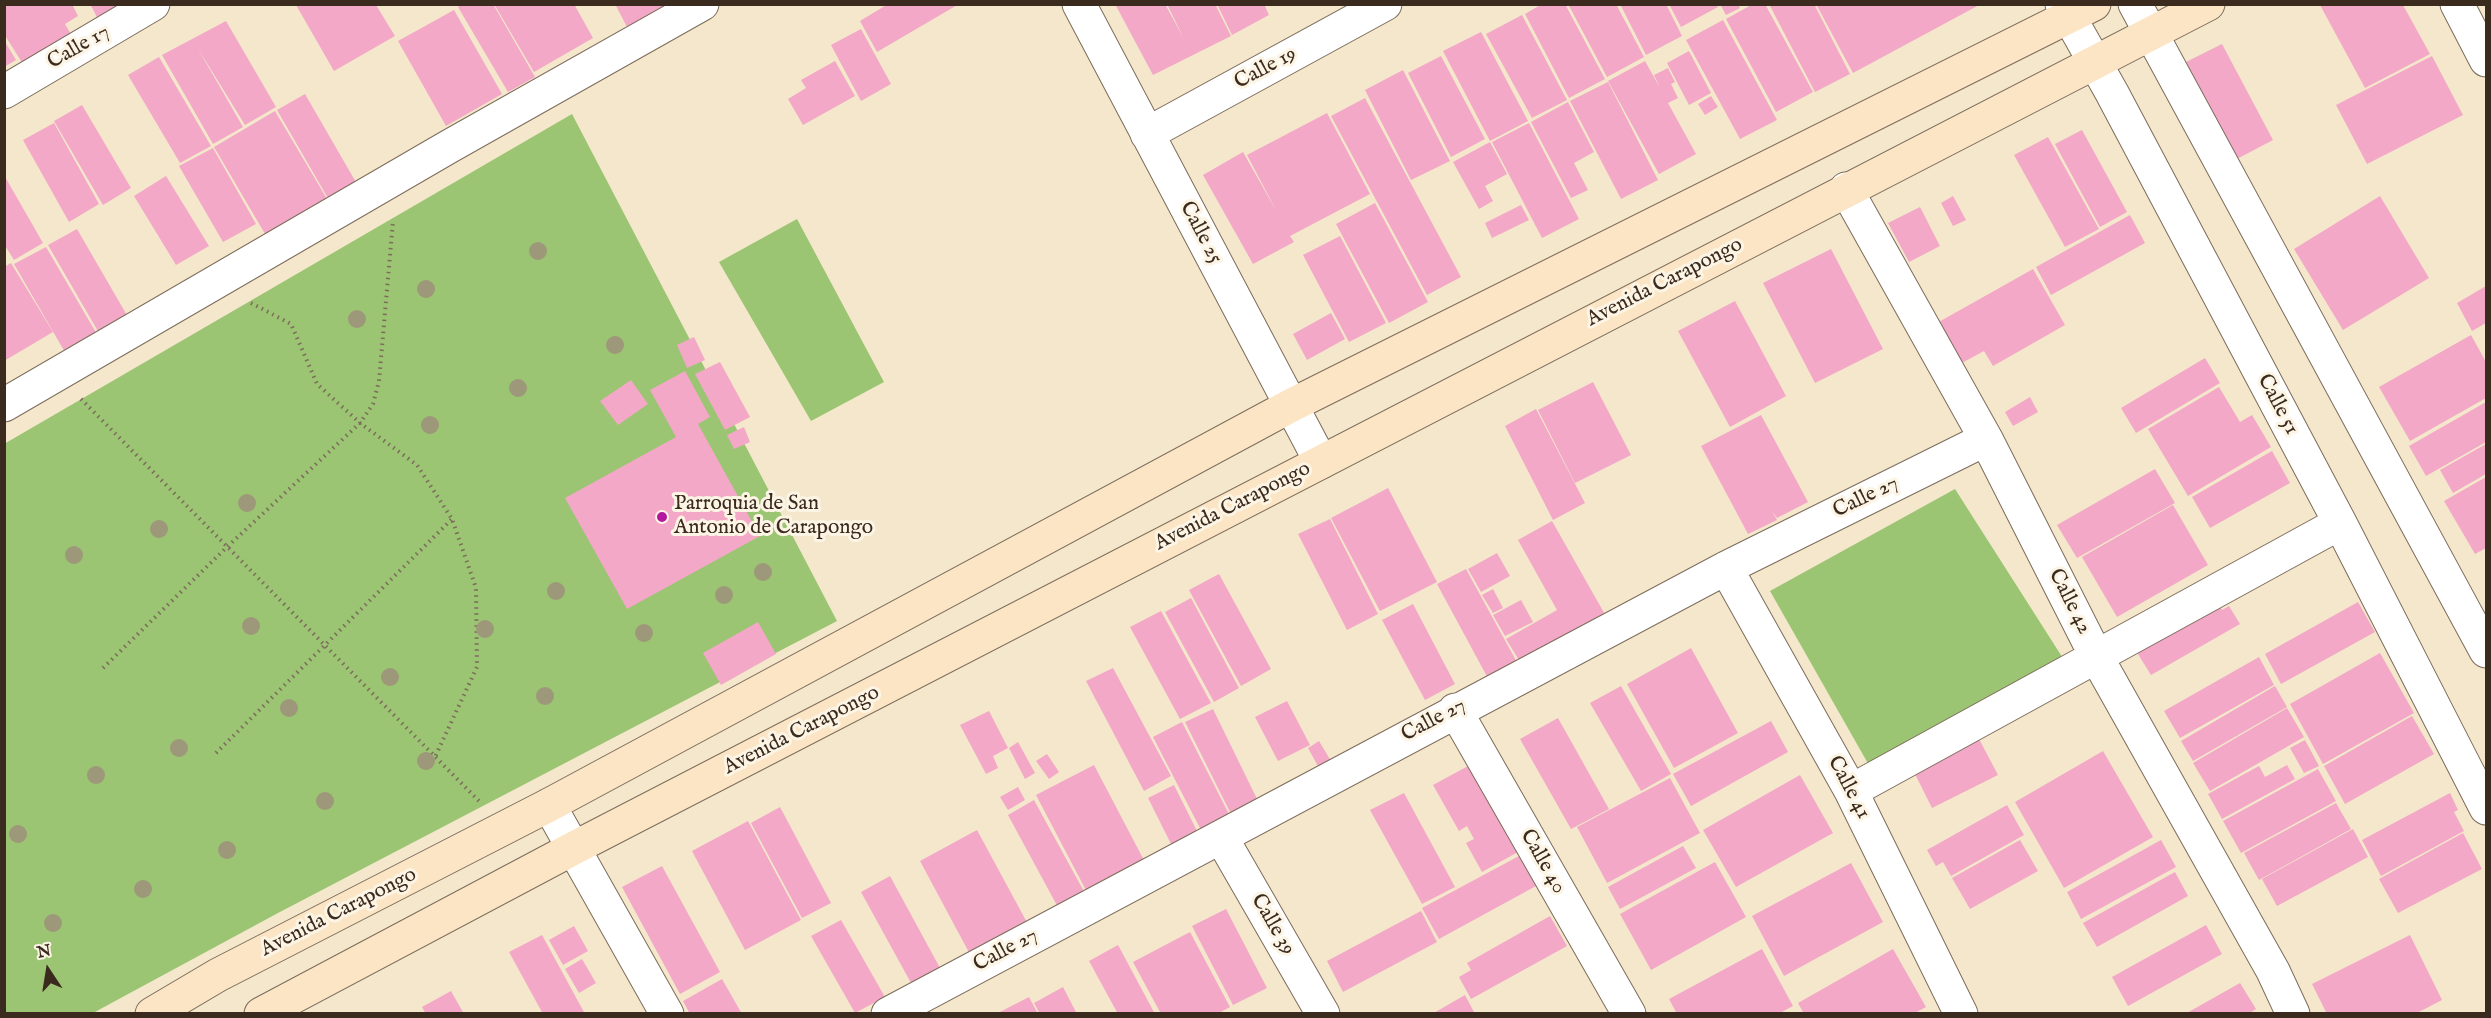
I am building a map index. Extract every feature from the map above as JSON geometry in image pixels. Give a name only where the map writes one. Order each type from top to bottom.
[{"type":"street","name":"Calle 17","points":[[4,92],[153,4]]},
{"type":"street","points":[[4,405],[450,146],[702,4]]},
{"type":"street","name":"Calle 25","points":[[1079,4],[1321,462]]},
{"type":"street","name":"Calle 19","points":[[1147,134],[1385,4]]},
{"type":"street","points":[[2135,4],[2487,651]]},
{"type":"street","name":"Avenida Carapongo","points":[[261,1014],[574,848],[1846,189],[2152,35],[2208,4]]},
{"type":"street","points":[[2457,4],[2487,60]]},
{"type":"street","name":"Avenida Carapongo","points":[[152,1014],[218,975],[549,805],[1290,406],[2075,9]]},
{"type":"street","name":"Calle 51","points":[[2075,9],[2096,63],[2340,523],[2487,808]]},
{"type":"street","name":"Calle 42","points":[[1846,189],[1986,439],[2096,656],[2273,970],[2293,1014]]},
{"type":"street","name":"Calle 27","points":[[888,1014],[1455,710],[1726,568],[1986,439]]},
{"type":"street","points":[[1851,791],[2340,523]]},
{"type":"street","name":"Calle 41","points":[[1726,568],[1851,791],[1961,1014]]},
{"type":"street","name":"Calle 40","points":[[1455,710],[1629,1014]]},
{"type":"street","points":[[549,805],[667,1014]]},
{"type":"street","name":"Calle 39","points":[[1221,837],[1323,1014]]},
{"type":"path","points":[[103,669],[227,547],[360,423],[373,404],[379,381],[393,220]]},
{"type":"path","points":[[242,299],[291,324],[317,384],[360,423],[417,465],[452,519],[476,588],[477,667],[435,757]]},
{"type":"path","points":[[76,394],[487,809]]},
{"type":"path","points":[[216,753],[452,519]]},
{"type":"green space","points":[[572,114],[837,621],[278,913],[93,1013],[5,1013],[4,444]]},
{"type":"green space","points":[[797,219],[884,382],[811,421],[719,262]]},
{"type":"green space","points":[[1955,489],[2066,663],[1870,767],[1770,591]]},
{"type":"building","points":[[4,4],[72,4],[78,16],[65,24],[72,36],[23,64],[4,34]]},
{"type":"building","points":[[90,4],[123,4],[98,19]]},
{"type":"building","points":[[462,4],[493,4],[535,77],[508,92],[458,7]]},
{"type":"building","points":[[494,4],[574,4],[593,38],[534,72]]},
{"type":"building","points":[[615,4],[668,4],[627,27]]},
{"type":"building","points":[[888,4],[959,4],[877,52],[860,21]]},
{"type":"building","points":[[1115,4],[1165,4],[1183,37],[1167,4],[1215,4],[1231,36],[1153,75]]},
{"type":"building","points":[[1217,4],[1264,4],[1269,15],[1232,35]]},
{"type":"building","points":[[1542,4],[1565,4],[1605,79],[1569,98],[1525,14]]},
{"type":"building","points":[[1568,4],[1616,4],[1644,57],[1607,77]]},
{"type":"building","points":[[1620,4],[1666,4],[1682,36],[1646,55]]},
{"type":"building","points":[[1669,4],[1716,4],[1718,7],[1681,27]]},
{"type":"building","points":[[1720,4],[1738,4],[1740,8],[1726,15]]},
{"type":"building","points":[[1753,4],[1765,4],[1813,92],[1776,112],[1726,19]]},
{"type":"building","points":[[1769,4],[1814,4],[1850,74],[1815,92]]},
{"type":"building","points":[[1816,4],[1981,4],[1853,73]]},
{"type":"building","points":[[296,5],[376,5],[395,36],[334,71]]},
{"type":"building","points":[[2320,5],[2403,5],[2430,54],[2365,88]]},
{"type":"building","points":[[454,10],[502,94],[446,126],[398,41]]},
{"type":"building","points":[[1522,15],[1567,100],[1532,118],[1486,34]]},
{"type":"building","points":[[1723,20],[1777,120],[1740,139],[1686,40]]},
{"type":"building","points":[[226,21],[276,107],[245,125],[197,47],[243,127],[213,144],[162,55]]},
{"type":"building","points":[[861,29],[891,84],[861,101],[831,45]]},
{"type":"building","points":[[1481,32],[1528,121],[1490,141],[1443,51]]},
{"type":"building","points":[[4,40],[16,60],[4,67]]},
{"type":"building","points":[[2222,44],[2273,140],[2235,160],[2184,63]]},
{"type":"building","points":[[1689,51],[1711,93],[1689,105],[1667,63]]},
{"type":"building","points":[[1441,56],[1485,139],[1451,157],[1408,73]]},
{"type":"building","points":[[2432,56],[2463,115],[2367,164],[2336,105]]},
{"type":"building","points":[[159,57],[211,146],[180,163],[128,75]]},
{"type":"building","points":[[835,61],[855,96],[803,125],[788,99],[806,88],[801,80]]},
{"type":"building","points":[[1645,61],[1660,88],[1654,75],[1668,68],[1675,82],[1671,84],[1678,98],[1668,103],[1696,154],[1659,174],[1608,81]]},
{"type":"building","points":[[1403,70],[1450,161],[1411,180],[1365,90]]},
{"type":"building","points":[[1608,82],[1658,180],[1621,199],[1570,101]]},
{"type":"building","points":[[305,94],[357,184],[329,200],[277,110]]},
{"type":"building","points":[[1711,96],[1718,107],[1705,115],[1698,104]]},
{"type":"building","points":[[1365,98],[1461,277],[1427,295],[1331,116]]},
{"type":"building","points":[[1568,102],[1594,152],[1574,163],[1588,190],[1571,198],[1531,122]]},
{"type":"building","points":[[82,105],[131,188],[103,205],[54,121]]},
{"type":"building","points":[[275,111],[330,204],[268,239],[214,147]]},
{"type":"building","points":[[1327,113],[1370,194],[1290,236],[1294,242],[1253,264],[1203,175],[1243,152],[1277,212],[1247,155]]},
{"type":"building","points":[[54,123],[99,204],[69,222],[23,140]]},
{"type":"building","points":[[1529,123],[1579,219],[1542,238],[1492,142]]},
{"type":"building","points":[[2082,130],[2127,212],[2100,227],[2055,144]]},
{"type":"building","points":[[2048,137],[2099,229],[2065,247],[2014,155]]},
{"type":"building","points":[[1490,142],[1507,174],[1485,186],[1493,201],[1479,209],[1453,162]]},
{"type":"building","points":[[213,148],[256,224],[223,242],[179,166]]},
{"type":"building","points":[[4,175],[43,243],[14,260],[4,244]]},
{"type":"building","points":[[166,176],[209,246],[176,265],[134,196]]},
{"type":"building","points":[[1953,196],[1966,220],[1953,226],[1941,203]]},
{"type":"building","points":[[2380,196],[2429,278],[2343,330],[2294,249]]},
{"type":"building","points":[[1375,203],[1428,302],[1389,323],[1336,224]]},
{"type":"building","points":[[1521,205],[1529,220],[1492,238],[1485,223]]},
{"type":"building","points":[[1920,207],[1940,246],[1909,262],[1888,223]]},
{"type":"building","points":[[2130,215],[2145,243],[2051,295],[2036,267]]},
{"type":"building","points":[[77,229],[128,317],[99,333],[48,245]]},
{"type":"building","points":[[1340,236],[1386,323],[1349,342],[1303,255]]},
{"type":"building","points":[[46,247],[98,336],[66,354],[14,264]]},
{"type":"building","points":[[1831,249],[1883,349],[1815,383],[1763,283]]},
{"type":"building","points":[[11,263],[53,332],[4,361],[4,267]]},
{"type":"building","points":[[2033,269],[2065,325],[1993,366],[1984,351],[1960,364],[1937,323]]},
{"type":"building","points":[[2486,286],[2486,323],[2472,331],[2457,303]]},
{"type":"building","points":[[1735,301],[1786,396],[1730,427],[1678,331]]},
{"type":"building","points":[[1331,313],[1345,339],[1307,360],[1293,334]]},
{"type":"building","points":[[2471,335],[2486,362],[2486,398],[2410,441],[2379,387]]},
{"type":"building","points":[[694,337],[705,360],[687,368],[677,345]]},
{"type":"building","points":[[2205,358],[2220,383],[2136,433],[2121,408]]},
{"type":"building","points":[[720,362],[750,417],[725,430],[695,374]]},
{"type":"building","name":"Parroquia de San Antonio de Carapongo","points":[[685,371],[710,417],[698,424],[760,536],[627,609],[565,498],[676,437],[650,390]]},
{"type":"building","points":[[631,380],[648,404],[618,425],[600,401]]},
{"type":"building","points":[[1593,382],[1631,455],[1575,483],[1538,410]]},
{"type":"building","points":[[2219,387],[2240,422],[2252,415],[2271,447],[2188,496],[2148,429]]},
{"type":"building","points":[[2030,397],[2038,412],[2013,426],[2005,412]]},
{"type":"building","points":[[2486,402],[2486,442],[2426,476],[2409,446]]},
{"type":"building","points":[[1536,409],[1585,503],[1553,520],[1505,426]]},
{"type":"building","points":[[1761,415],[1808,502],[1777,518],[1772,511],[1777,520],[1748,534],[1701,446]]},
{"type":"building","points":[[744,427],[750,442],[734,449],[727,435]]},
{"type":"building","points":[[2486,444],[2486,474],[2453,493],[2440,470]]},
{"type":"building","points":[[2272,451],[2290,483],[2210,528],[2192,497]]},
{"type":"building","points":[[2155,469],[2175,503],[2077,558],[2057,525]]},
{"type":"building","points":[[2486,477],[2486,548],[2475,554],[2444,501]]},
{"type":"building","points":[[1388,488],[1437,582],[1380,611],[1331,518]]},
{"type":"building","points":[[2173,505],[2208,565],[2117,617],[2082,557]]},
{"type":"building","points":[[1330,519],[1378,614],[1347,630],[1298,534]]},
{"type":"building","points":[[1552,521],[1607,618],[1522,665],[1506,639],[1557,610],[1518,540]]},
{"type":"building","points":[[1497,553],[1510,576],[1481,592],[1468,569]]},
{"type":"building","points":[[1466,569],[1519,666],[1490,682],[1437,584]]},
{"type":"building","points":[[1219,574],[1271,669],[1241,686],[1189,590]]},
{"type":"building","points":[[1493,589],[1503,608],[1493,613],[1482,595]]},
{"type":"building","points":[[1191,598],[1239,688],[1214,702],[1165,612]]},
{"type":"building","points":[[2216,598],[2222,610],[2229,606],[2240,624],[2151,675],[2133,646]]},
{"type":"building","points":[[1521,600],[1533,622],[1505,636],[1493,615]]},
{"type":"building","points":[[2358,602],[2375,632],[2281,684],[2265,654]]},
{"type":"building","points":[[1413,604],[1455,684],[1425,700],[1382,620]]},
{"type":"building","points":[[1161,611],[1211,703],[1180,719],[1130,627]]},
{"type":"building","points":[[758,622],[776,654],[721,685],[703,653]]},
{"type":"building","points":[[1691,648],[1738,733],[1674,768],[1627,684]]},
{"type":"building","points":[[2380,653],[2414,713],[2323,764],[2290,704]]},
{"type":"building","points":[[2259,657],[2274,685],[2180,738],[2164,711]]},
{"type":"building","points":[[1113,668],[1171,776],[1144,791],[1086,681]]},
{"type":"building","points":[[1621,686],[1671,774],[1641,791],[1590,703]]},
{"type":"building","points":[[2275,686],[2287,707],[2193,761],[2181,741]]},
{"type":"building","points":[[1287,701],[1310,745],[1278,761],[1255,717]]},
{"type":"building","points":[[2287,708],[2304,737],[2210,791],[2193,763]]},
{"type":"building","points":[[1213,709],[1258,801],[1231,814],[1185,722]]},
{"type":"building","points":[[989,711],[1008,748],[993,756],[998,768],[986,774],[960,725]]},
{"type":"building","points":[[2412,716],[2434,754],[2345,804],[2324,766]]},
{"type":"building","points":[[1558,718],[1609,809],[1571,829],[1520,739]]},
{"type":"building","points":[[1771,721],[1788,752],[1691,806],[1673,774]]},
{"type":"building","points":[[1182,722],[1231,818],[1202,832],[1153,737]]},
{"type":"building","points":[[1978,737],[1998,775],[1932,808],[1913,770]]},
{"type":"building","points":[[2305,740],[2319,766],[2304,773],[2290,748]]},
{"type":"building","points":[[1319,741],[1331,761],[1319,768],[1308,748]]},
{"type":"building","points":[[1018,742],[1035,773],[1025,779],[1009,748]]},
{"type":"building","points":[[2103,751],[2153,837],[2064,888],[2015,802]]},
{"type":"building","points":[[1047,754],[1059,772],[1049,779],[1036,761]]},
{"type":"building","points":[[1094,765],[1147,866],[1089,896],[1036,795]]},
{"type":"building","points":[[1470,765],[1518,852],[1482,872],[1466,843],[1474,839],[1467,826],[1459,831],[1433,785]]},
{"type":"building","points":[[2287,765],[2295,779],[2222,819],[2208,794],[2259,766],[2265,777]]},
{"type":"building","points":[[2318,769],[2336,801],[2241,853],[2223,821]]},
{"type":"building","points":[[1800,775],[1833,833],[1736,887],[1703,830]]},
{"type":"building","points":[[1670,778],[1700,833],[1607,883],[1577,827]]},
{"type":"building","points":[[1174,785],[1200,837],[1174,850],[1148,798]]},
{"type":"building","points":[[1018,787],[1025,800],[1008,810],[1000,797]]},
{"type":"building","points":[[1404,793],[1455,887],[1422,904],[1370,810]]},
{"type":"building","points":[[2450,793],[2458,810],[2454,812],[2464,831],[2381,876],[2362,840]]},
{"type":"building","points":[[1034,800],[1087,897],[1060,911],[1008,815]]},
{"type":"building","points":[[2336,803],[2351,829],[2259,880],[2244,853]]},
{"type":"building","points":[[2007,805],[2024,835],[1951,876],[1943,862],[1936,866],[1927,850]]},
{"type":"building","points":[[780,807],[831,903],[802,918],[751,823]]},
{"type":"building","points":[[748,821],[801,920],[745,950],[692,851]]},
{"type":"building","points":[[2353,829],[2368,857],[2277,906],[2262,879]]},
{"type":"building","points":[[977,830],[1030,928],[972,958],[920,861]]},
{"type":"building","points":[[2463,833],[2482,869],[2398,913],[2379,879]]},
{"type":"building","points":[[2020,840],[2038,871],[1970,909],[1952,878]]},
{"type":"building","points":[[2161,840],[2176,867],[2081,919],[2067,892]]},
{"type":"building","points":[[1683,846],[1696,868],[1620,909],[1608,887]]},
{"type":"building","points":[[1519,856],[1536,886],[1439,939],[1422,908]]},
{"type":"building","points":[[1715,862],[1746,917],[1651,970],[1620,914]]},
{"type":"building","points":[[1851,863],[1883,922],[1784,976],[1752,916]]},
{"type":"building","points":[[662,866],[720,972],[680,994],[622,887]]},
{"type":"building","points":[[2175,872],[2188,896],[2097,947],[2083,923]]},
{"type":"building","points":[[890,876],[940,968],[911,983],[861,892]]},
{"type":"building","points":[[1226,909],[1267,988],[1233,1005],[1192,926]]},
{"type":"building","points":[[1421,911],[1437,942],[1343,992],[1327,961]]},
{"type":"building","points":[[1550,916],[1567,946],[1471,999],[1459,977],[1471,970],[1467,963]]},
{"type":"building","points":[[841,920],[885,997],[855,1013],[811,936]]},
{"type":"building","points":[[2206,925],[2222,954],[2128,1006],[2112,977]]},
{"type":"building","points":[[574,926],[588,951],[563,965],[549,940]]},
{"type":"building","points":[[1190,932],[1230,1007],[1217,1014],[1161,1014],[1133,962]]},
{"type":"building","points":[[542,935],[585,1014],[543,1014],[509,952]]},
{"type":"building","points":[[2410,935],[2442,1000],[2415,1014],[2327,1014],[2312,984]]},
{"type":"building","points":[[1118,945],[1155,1014],[1118,1014],[1089,961]]},
{"type":"building","points":[[1762,949],[1793,1006],[1778,1014],[1677,1014],[1669,999]]},
{"type":"building","points":[[1893,949],[1926,1007],[1913,1014],[1804,1014],[1798,1003]]},
{"type":"building","points":[[582,959],[596,983],[579,993],[565,969]]},
{"type":"building","points":[[722,979],[742,1014],[690,1014],[683,1001]]},
{"type":"building","points":[[2240,983],[2256,1009],[2248,1014],[2185,1014]]},
{"type":"building","points":[[1063,987],[1077,1014],[1040,1014],[1034,1003]]},
{"type":"building","points":[[451,991],[464,1014],[426,1014],[422,1007]]},
{"type":"building","points":[[1465,995],[1475,1014],[1432,1014]]},
{"type":"building","points":[[1029,997],[1038,1014],[996,1014]]},
{"type":"place","name":"Parroquia de San Antonio de Carapongo","points":[[662,517]]}]
